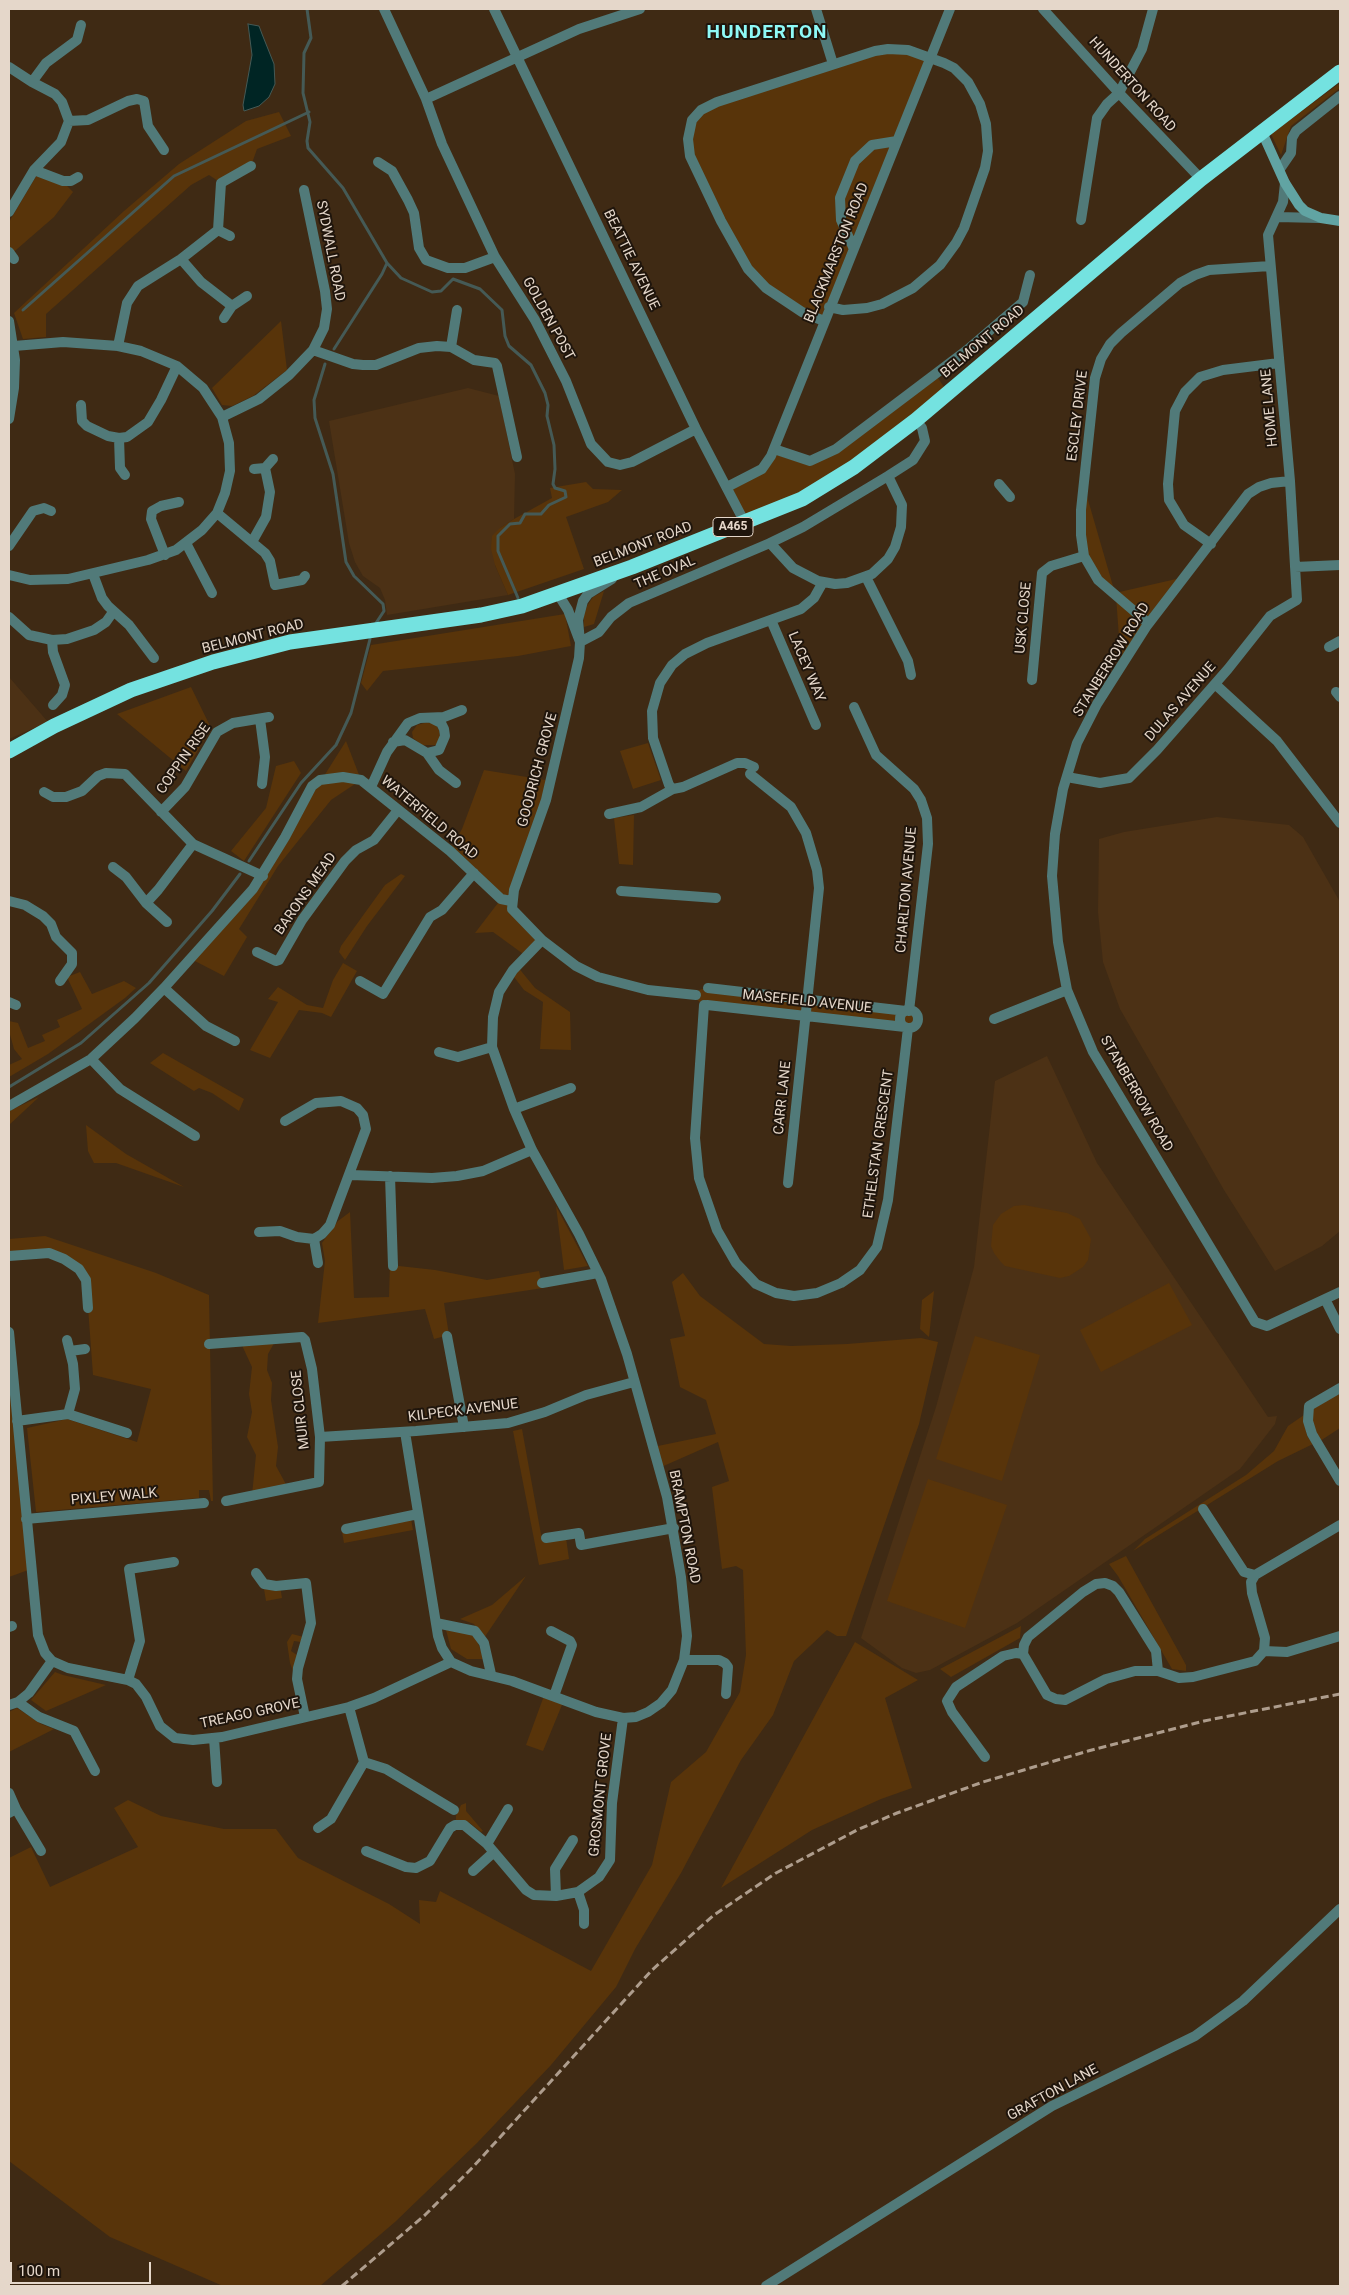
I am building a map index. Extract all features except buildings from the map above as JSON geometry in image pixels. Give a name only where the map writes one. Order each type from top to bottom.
[{"type":"highway","name":"BELMONT ROAD","points":[[9,751],[54,726],[131,690],[213,662],[290,642],[481,615],[522,606],[632,567],[802,499],[833,481],[916,420],[1201,179],[1340,72]]},
{"type":"street","name":"GOLDEN POST","points":[[384,9],[426,99],[442,144],[495,257],[535,320],[566,381],[591,444],[598,454],[608,462],[620,465],[632,462],[696,429]]},
{"type":"street","name":"BEATTIE AVENUE","points":[[494,9],[696,429],[745,523]]},
{"type":"street","points":[[426,99],[579,29],[640,9]]},
{"type":"street","points":[[816,9],[833,64]]},
{"type":"street","name":"BLACKMARSTON ROAD","points":[[727,487],[762,469],[767,464],[774,449],[853,247],[950,9]]},
{"type":"street","name":"HUNDERTON ROAD","points":[[1043,9],[1119,93],[1201,179]]},
{"type":"street","points":[[1081,220],[1098,118],[1106,104],[1119,93],[1142,49],[1154,9]]},
{"type":"street","points":[[32,82],[46,63],[77,40],[81,25]]},
{"type":"street","points":[[824,321],[802,312],[766,288],[748,269],[721,221],[693,163],[688,139],[692,120],[708,106],[833,64],[888,49],[908,50],[954,68],[968,82],[980,104],[986,124],[988,151],[985,168],[964,228],[940,265],[913,288],[882,304],[867,308],[844,310],[829,307]]},
{"type":"street","points":[[9,66],[32,82],[55,94],[62,102],[69,121],[61,142],[34,170],[9,212]]},
{"type":"street","points":[[1280,169],[1291,153],[1292,138],[1296,131],[1340,96]]},
{"type":"street","points":[[69,121],[88,120],[128,101],[137,99],[144,101],[148,126],[164,150]]},
{"type":"street","points":[[1262,132],[1292,196],[1305,211],[1321,218]]},
{"type":"street","points":[[853,247],[841,220],[840,198],[855,161],[872,145],[897,141]]},
{"type":"street","points":[[378,162],[392,172],[408,200],[414,213],[419,248],[426,260],[448,268],[465,268],[495,257]]},
{"type":"street","points":[[118,346],[122,317],[132,294],[138,286],[181,259],[218,230],[220,183],[251,166]]},
{"type":"street","points":[[34,170],[63,181],[70,181],[78,177]]},
{"type":"street","name":"HOME LANE","points":[[1285,183],[1283,202],[1278,217],[1271,226],[1268,235],[1290,481],[1297,600]]},
{"type":"street","name":"SYDWALL ROAD","points":[[222,417],[259,399],[290,375],[313,350],[324,328],[327,309],[304,190]]},
{"type":"street","points":[[1278,217],[1321,218],[1340,221]]},
{"type":"street","points":[[218,230],[230,236]]},
{"type":"street","points":[[181,259],[201,282],[232,306]]},
{"type":"street","name":"ESCLEY DRIVE","points":[[1148,623],[1098,580],[1084,556],[1081,535],[1081,510],[1095,378],[1101,359],[1110,344],[1180,284],[1195,275],[1209,270],[1270,266]]},
{"type":"street","name":"BELMONT ROAD","points":[[774,449],[810,461],[836,449],[967,350],[1023,302],[1030,275]]},
{"type":"street","points":[[224,318],[232,306],[247,296]]},
{"type":"street","points":[[451,347],[457,310]]},
{"type":"street","points":[[9,321],[14,346],[15,374],[9,419]]},
{"type":"street","points":[[9,575],[30,580],[50,580],[93,574],[164,555],[186,543],[202,530],[217,513],[225,493],[230,471],[229,443],[222,417],[203,388],[177,366],[149,354],[118,346],[63,342],[14,346]]},
{"type":"street","points":[[313,350],[353,364],[376,365],[428,346],[451,347],[474,360],[494,363],[497,366],[517,457]]},
{"type":"street","points":[[1211,544],[1184,525],[1169,500],[1168,484],[1175,411],[1185,392],[1200,377],[1223,370],[1279,362]]},
{"type":"street","points":[[81,405],[82,421],[87,426],[119,438],[135,433],[148,422],[177,366]]},
{"type":"street","name":"THE OVAL","points":[[580,642],[599,632],[611,617],[628,603],[770,543],[803,527],[913,460],[925,442],[922,428],[916,420]]},
{"type":"street","points":[[119,438],[120,468],[125,475]]},
{"type":"street","points":[[254,469],[265,468],[273,459]]},
{"type":"street","points":[[252,542],[260,531],[269,504],[270,492],[265,468]]},
{"type":"street","points":[[770,543],[793,568],[823,582],[847,583],[866,576],[880,568],[888,559],[895,547],[901,527],[902,505],[888,476]]},
{"type":"street","name":"STANBERROW ROAD","points":[[1290,481],[1271,483],[1259,487],[1248,494],[1148,623],[1097,704],[1077,743],[1066,777],[1054,834],[1052,876],[1058,942],[1067,990],[1093,1052],[1255,1322],[1267,1326],[1340,1292]]},
{"type":"street","points":[[1000,484],[1010,497]]},
{"type":"street","points":[[164,555],[151,519],[152,511],[161,506],[179,502]]},
{"type":"street","points":[[9,546],[33,510],[47,509]]},
{"type":"street","points":[[217,513],[265,552],[270,561],[275,585],[302,580],[306,576]]},
{"type":"street","points":[[186,543],[212,593]]},
{"type":"street","name":"USK CLOSE","points":[[1032,680],[1042,573],[1051,566],[1084,556]]},
{"type":"street","points":[[1295,567],[1340,565]]},
{"type":"street","name":"GOODRICH GROVE","points":[[512,901],[546,800],[579,658],[578,620],[582,601],[588,594],[632,567]]},
{"type":"street","points":[[93,574],[102,598],[113,612],[129,625],[154,658]]},
{"type":"street","points":[[866,576],[908,661],[911,675]]},
{"type":"street","points":[[609,814],[641,807],[673,789],[669,785],[655,746],[652,726],[655,697],[666,672],[673,663],[695,648],[808,604],[818,593],[823,582]]},
{"type":"street","name":"GOODRICH GROVE","points":[[558,594],[568,610],[580,642]]},
{"type":"street","name":"DULAS AVENUE","points":[[1066,777],[1100,783],[1129,778],[1157,750],[1215,684],[1270,616],[1297,600]]},
{"type":"street","points":[[9,617],[29,635],[52,640],[67,639],[94,630],[106,622],[113,612]]},
{"type":"street","name":"LACEY WAY","points":[[771,620],[816,725]]},
{"type":"street","points":[[52,640],[53,652],[65,685],[62,696],[53,705]]},
{"type":"street","points":[[1329,647],[1340,641]]},
{"type":"street","points":[[1215,684],[1277,741],[1340,823]]},
{"type":"street","name":"CHARLTON AVENUE","points":[[854,707],[876,755],[914,789],[921,800],[927,818],[928,844],[907,1011],[900,1018],[906,1027]]},
{"type":"street","points":[[371,788],[393,742],[408,723],[420,718],[444,717],[462,710]]},
{"type":"street","name":"COPPIN RISE","points":[[162,812],[185,787],[217,732],[233,723],[264,718],[265,757],[262,784]]},
{"type":"street","points":[[427,753],[439,750],[445,736],[441,723],[431,718]]},
{"type":"street","points":[[393,742],[405,740],[427,753],[439,770],[456,783]]},
{"type":"street","name":"CARR LANE","points":[[673,789],[683,788],[737,764],[745,764],[791,806],[806,833],[817,870],[819,888],[788,1183]]},
{"type":"street","points":[[44,792],[53,797],[74,795],[82,791],[98,776],[116,772],[124,774],[193,844],[263,876]]},
{"type":"street","name":"WATERFIELD ROAD","points":[[9,1106],[90,1058],[135,1018],[164,988],[263,876],[312,786],[320,780],[343,777],[361,780],[438,841],[501,899],[512,901]]},
{"type":"street","name":"BARONS MEAD","points":[[257,952],[276,961],[279,960],[302,920],[345,860],[356,850],[374,840],[398,810]]},
{"type":"street","points":[[146,903],[193,844]]},
{"type":"street","points":[[113,868],[126,877],[146,903],[167,922]]},
{"type":"street","points":[[360,981],[383,994],[430,917],[442,910],[474,873]]},
{"type":"street","points":[[622,890],[716,898]]},
{"type":"street","points":[[9,901],[25,905],[43,916],[50,924],[56,937],[72,953],[72,964],[60,981]]},
{"type":"street","points":[[512,901],[512,909],[517,916],[542,940],[576,966],[598,978],[648,990],[696,995]]},
{"type":"street","name":"BRAMPTON ROAD","points":[[451,1662],[471,1671],[492,1674],[596,1712],[623,1718],[636,1717],[661,1703],[672,1690],[684,1660],[686,1636],[685,1611],[674,1528],[660,1468],[627,1354],[598,1273],[532,1150],[514,1108],[492,1047],[493,1017],[499,992],[513,970],[542,940]]},
{"type":"street","points":[[164,988],[206,1026],[235,1041]]},
{"type":"street","points":[[701,988],[708,988],[714,996],[711,1003],[706,1005],[699,1002],[696,995],[701,988]]},
{"type":"street","name":"MASEFIELD AVENUE","points":[[708,988],[907,1011]]},
{"type":"street","points":[[994,1019],[1067,990]]},
{"type":"street","name":"MASEFIELD AVENUE","points":[[706,1005],[906,1027]]},
{"type":"street","name":"ETHELSTAN CRESCENT","points":[[706,1005],[695,1138],[699,1178],[718,1230],[736,1263],[756,1284],[776,1293],[794,1296],[816,1293],[841,1283],[860,1270],[877,1247],[888,1200],[906,1027]]},
{"type":"street","points":[[439,1052],[458,1057],[492,1047]]},
{"type":"street","points":[[90,1058],[120,1088],[195,1136]]},
{"type":"street","points":[[514,1108],[570,1088]]},
{"type":"street","points":[[259,1232],[280,1232],[296,1237],[314,1239],[330,1224],[351,1174],[366,1129],[364,1115],[357,1108],[341,1102],[316,1103],[286,1121]]},
{"type":"street","points":[[351,1174],[432,1178],[483,1171],[532,1150]]},
{"type":"street","points":[[390,1176],[393,1266]]},
{"type":"street","points":[[314,1239],[318,1263]]},
{"type":"street","points":[[9,1256],[49,1253],[64,1259],[79,1269],[86,1280],[88,1308]]},
{"type":"street","points":[[542,1283],[598,1273]]},
{"type":"street","points":[[1325,1299],[1340,1329]]},
{"type":"street","points":[[9,1335],[38,1635],[41,1644],[52,1661],[68,1668],[128,1680],[140,1641],[129,1570],[174,1562]]},
{"type":"street","name":"MUIR CLOSE","points":[[209,1344],[302,1336],[305,1340],[312,1369],[320,1437],[319,1482],[226,1501]]},
{"type":"street","points":[[447,1336],[464,1428]]},
{"type":"street","points":[[67,1340],[75,1389],[68,1414]]},
{"type":"street","points":[[70,1351],[85,1348]]},
{"type":"street","name":"KILPECK AVENUE","points":[[320,1437],[464,1428],[521,1420],[586,1395],[634,1382]]},
{"type":"street","points":[[1340,1388],[1309,1406],[1308,1421],[1312,1434],[1340,1481]]},
{"type":"street","points":[[17,1421],[68,1414],[127,1433]]},
{"type":"street","points":[[405,1432],[436,1623],[442,1648],[451,1662]]},
{"type":"street","name":"PIXLEY WALK","points":[[26,1519],[204,1503]]},
{"type":"street","points":[[1203,1509],[1244,1572],[1254,1575]]},
{"type":"street","points":[[346,1529],[418,1514]]},
{"type":"street","points":[[1158,1671],[1156,1651],[1119,1592],[1113,1586],[1105,1583],[1096,1584],[1083,1592],[1028,1638],[1023,1654],[1047,1695],[1065,1700],[1075,1697],[1118,1675],[1135,1671],[1158,1671],[1179,1678],[1193,1677],[1255,1661],[1264,1651],[1265,1638],[1252,1593],[1251,1582],[1254,1575],[1340,1524]]},
{"type":"street","points":[[546,1538],[578,1533],[581,1545],[674,1528]]},
{"type":"street","points":[[256,1573],[264,1584],[276,1586],[306,1583],[311,1623],[298,1668],[297,1679],[304,1718]]},
{"type":"street","points":[[436,1623],[461,1626],[475,1631],[484,1643],[492,1674]]},
{"type":"street","points":[[550,1631],[570,1641],[572,1645],[554,1696]]},
{"type":"street","points":[[1264,1651],[1286,1652],[1340,1636]]},
{"type":"street","points":[[985,1757],[952,1712],[947,1701],[956,1686],[1003,1656],[1016,1653],[1023,1654]]},
{"type":"street","points":[[684,1660],[719,1660],[725,1663],[728,1667],[726,1694]]},
{"type":"street","points":[[52,1661],[29,1693],[14,1704],[39,1717],[74,1731],[95,1771]]},
{"type":"street","name":"TREAGO GROVE","points":[[128,1680],[141,1689],[160,1726],[168,1733],[184,1739],[214,1738],[348,1707],[374,1698],[451,1662]]},
{"type":"street","points":[[318,1828],[331,1819],[364,1762],[348,1707]]},
{"type":"street","name":"GROSMONT GROVE","points":[[366,1851],[406,1867],[416,1868],[430,1861],[450,1828],[459,1824],[470,1828],[526,1890],[543,1896],[578,1892],[599,1876],[610,1860],[612,1802],[623,1718]]},
{"type":"street","points":[[214,1738],[217,1782]]},
{"type":"street","points":[[364,1762],[386,1769],[454,1810]]},
{"type":"street","points":[[9,1793],[12,1811],[41,1851]]},
{"type":"street","points":[[473,1871],[490,1848],[508,1809]]},
{"type":"street","name":"GROSMONT GROVE","points":[[556,1896],[555,1869],[573,1840]]},
{"type":"street","points":[[578,1892],[584,1910],[584,1924]]},
{"type":"street","name":"GRAFTON LANE","points":[[766,2286],[1052,2106],[1195,2036],[1243,2002],[1340,1909]]},
{"type":"shaded area","points":[[898,49],[931,58],[824,321],[786,301],[748,269],[690,156],[689,129],[708,106]]},
{"type":"shaded area","points":[[1340,83],[1340,88],[1291,126],[1281,155],[1271,134]]},
{"type":"shaded area","points":[[279,112],[291,136],[257,149],[251,166],[221,183],[209,175],[191,185],[46,314],[46,337],[23,339],[14,313],[124,211],[179,164],[246,121]]},
{"type":"shaded area","points":[[37,175],[65,184],[73,192],[54,217],[9,256],[9,222]]},
{"type":"shaded area","points":[[281,321],[287,370],[253,396],[232,406],[222,405],[212,388]]},
{"type":"shaded area","points":[[936,375],[948,393],[854,467],[745,523],[727,487],[746,479],[774,449],[815,460]]},
{"type":"shaded area","points":[[468,388],[499,396],[515,474],[514,519],[500,528],[495,565],[508,595],[387,615],[385,600],[380,588],[363,576],[355,562],[349,543],[329,421]]},
{"type":"shaded area","points":[[586,482],[593,489],[622,490],[608,502],[566,517],[584,569],[508,595],[495,565],[491,549],[492,536],[514,519],[552,498],[550,488]]},
{"type":"shaded area","points":[[1084,486],[1115,593],[1185,577],[1121,665],[1116,596],[1098,580],[1081,535]]},
{"type":"shaded area","points":[[604,591],[594,624],[584,627],[584,615],[587,606],[593,597]]},
{"type":"shaded area","points":[[565,614],[571,646],[518,656],[383,671],[367,691],[361,683],[371,645]]},
{"type":"shaded area","points":[[9,677],[48,722],[9,739]]},
{"type":"shaded area","points":[[191,687],[211,728],[186,771],[117,714]]},
{"type":"shaded area","points":[[428,722],[435,724],[439,730],[440,739],[437,745],[422,745],[413,738],[412,732],[417,725]]},
{"type":"shaded area","points":[[346,741],[361,780],[331,800],[278,866],[239,929],[247,937],[224,976],[191,959],[253,889]]},
{"type":"shaded area","points":[[648,743],[661,780],[633,789],[620,751]]},
{"type":"shaded area","points":[[294,761],[301,773],[244,861],[231,851],[266,808],[276,766]]},
{"type":"shaded area","points":[[484,770],[551,781],[511,901],[542,940],[526,956],[493,932],[475,933],[501,899],[450,851],[462,829]]},
{"type":"shaded area","points":[[634,815],[633,865],[619,864],[614,818]]},
{"type":"shaded area","points":[[1217,817],[1289,825],[1303,837],[1340,902],[1340,1231],[1322,1246],[1275,1271],[1224,1190],[1120,1009],[1103,962],[1098,912],[1099,839],[1124,832]]},
{"type":"shaded area","points":[[401,874],[405,876],[367,926],[345,960],[339,952],[341,946],[385,885]]},
{"type":"shaded area","points":[[343,963],[357,971],[331,1017],[322,1013],[299,1010],[270,1058],[250,1050],[278,1002],[268,999],[278,987],[307,1005],[323,1008],[333,980]]},
{"type":"shaded area","points":[[517,966],[535,988],[570,1012],[571,1050],[540,1049],[543,1002],[524,990],[511,973]]},
{"type":"shaded area","points":[[80,972],[92,994],[124,981],[136,988],[48,1054],[9,1077],[9,1065],[22,1059],[14,1049],[9,1031],[9,1021],[18,1023],[28,1048],[45,1041],[42,1035],[60,1027],[57,1020],[82,1009],[67,977]]},
{"type":"shaded area","points":[[706,988],[909,1011],[916,1015],[917,1024],[910,1028],[704,1005],[696,997],[699,990]]},
{"type":"shaded area","points":[[163,1053],[244,1099],[239,1111],[212,1093],[199,1088],[194,1091],[150,1063]]},
{"type":"shaded area","points":[[1047,1056],[1097,1163],[1268,1417],[1277,1416],[1275,1424],[1240,1469],[1017,1623],[930,1670],[916,1673],[902,1668],[861,1638],[936,1407],[974,1267],[995,1081]]},
{"type":"shaded area","points":[[39,1097],[9,1125],[9,1111]]},
{"type":"shaded area","points":[[86,1125],[126,1154],[184,1187],[116,1163],[94,1163],[88,1151]]},
{"type":"shaded area","points":[[1024,1205],[1067,1213],[1080,1219],[1091,1239],[1088,1260],[1083,1267],[1069,1276],[1060,1278],[1005,1266],[1000,1261],[991,1246],[993,1225],[1001,1214],[1014,1206]]},
{"type":"shaded area","points":[[556,1206],[588,1266],[564,1270]]},
{"type":"shaded area","points":[[350,1212],[354,1298],[389,1297],[390,1265],[435,1270],[487,1280],[539,1271],[543,1288],[444,1303],[449,1335],[434,1339],[425,1309],[318,1323],[325,1261],[322,1243],[338,1221]]},
{"type":"shaded area","points":[[45,1236],[156,1273],[209,1295],[213,1501],[211,1501],[209,1490],[199,1490],[199,1498],[36,1512],[27,1428],[67,1419],[137,1442],[151,1389],[93,1375],[86,1280],[79,1269],[49,1253],[9,1256],[9,1239]]},
{"type":"shaded area","points":[[683,1273],[700,1296],[764,1344],[791,1346],[847,1344],[921,1338],[938,1342],[919,1424],[846,1636],[837,1636],[827,1630],[794,1661],[773,1715],[741,1760],[681,1873],[635,1949],[616,1987],[551,2065],[477,2143],[395,2222],[320,2286],[223,2286],[110,2237],[9,2161],[9,1858],[31,1847],[50,1887],[138,1847],[114,1808],[128,1800],[161,1816],[224,1829],[276,1829],[298,1858],[389,1904],[420,1924],[419,1900],[436,1902],[440,1891],[591,1971],[652,1865],[671,1782],[706,1752],[740,1692],[746,1655],[743,1570],[736,1566],[722,1569],[712,1487],[729,1481],[718,1442],[659,1468],[653,1447],[716,1434],[706,1400],[680,1387],[670,1339],[685,1336],[672,1282]]},
{"type":"shaded area","points":[[1169,1283],[1192,1325],[1101,1372],[1080,1330]]},
{"type":"shaded area","points":[[934,1291],[929,1337],[920,1329],[922,1300]]},
{"type":"shaded area","points":[[975,1336],[1040,1355],[1002,1481],[936,1459]]},
{"type":"shaded area","points":[[277,1338],[268,1354],[267,1370],[272,1383],[271,1400],[278,1447],[276,1466],[288,1488],[252,1495],[256,1455],[247,1437],[252,1412],[249,1394],[252,1367],[240,1341]]},
{"type":"shaded area","points":[[1340,1392],[1340,1428],[1320,1441],[1315,1433],[1312,1421],[1313,1409]]},
{"type":"shaded area","points":[[9,1393],[13,1393],[31,1569],[9,1577]]},
{"type":"shaded area","points":[[1304,1415],[1307,1436],[1313,1444],[1278,1461],[1133,1551],[1145,1539],[1246,1475],[1274,1451],[1288,1426]]},
{"type":"shaded area","points":[[522,1429],[542,1540],[566,1538],[569,1559],[539,1565],[513,1431]]},
{"type":"shaded area","points":[[928,1479],[1007,1505],[965,1628],[887,1601]]},
{"type":"shaded area","points":[[411,1519],[413,1530],[344,1543],[342,1532]]},
{"type":"shaded area","points":[[1126,1556],[1186,1665],[1186,1671],[1172,1669],[1118,1576],[1109,1564]]},
{"type":"shaded area","points":[[526,1576],[484,1638],[474,1624],[460,1619],[492,1605]]},
{"type":"shaded area","points":[[280,1586],[282,1598],[266,1601],[264,1589]]},
{"type":"shaded area","points":[[1021,1626],[1020,1638],[951,1677],[940,1669]]},
{"type":"shaded area","points":[[446,1630],[468,1633],[476,1638],[484,1659],[467,1659],[451,1649]]},
{"type":"shaded area","points":[[292,1634],[304,1637],[301,1642],[294,1641],[291,1651],[297,1655],[293,1671],[287,1642]]},
{"type":"shaded area","points":[[855,1642],[918,1680],[885,1698],[912,1788],[881,1799],[812,1830],[721,1888]]},
{"type":"shaded area","points":[[55,1672],[106,1685],[46,1711],[31,1700]]},
{"type":"shaded area","points":[[545,1693],[564,1700],[543,1751],[526,1745]]},
{"type":"shaded area","points":[[17,1708],[41,1724],[54,1729],[9,1752],[9,1712]]},
{"type":"shaded area","points":[[466,1803],[466,1811],[483,1831],[481,1832],[470,1823],[456,1820],[461,1805]]},
{"type":"water","points":[[248,24],[259,26],[274,64],[275,84],[269,97],[259,106],[244,111],[243,105],[252,55]]},
{"type":"waterway","points":[[307,9],[311,38],[304,53],[303,93],[310,122],[307,141],[308,148],[343,188],[387,263],[382,274],[334,349]]},
{"type":"waterway","points":[[23,310],[174,176],[309,112]]},
{"type":"waterway","points":[[387,263],[401,278],[432,292],[441,291],[453,279],[480,289],[502,310],[505,336],[509,346],[531,365],[545,393],[548,405],[547,416],[554,445],[555,469],[553,484],[555,488],[565,491],[566,497],[549,505],[541,514],[525,514],[520,523],[510,524],[498,536],[498,551],[518,598]]},
{"type":"waterway","points":[[325,364],[314,400],[315,418],[333,474],[346,562],[354,576],[383,604],[384,611],[376,623]]},
{"type":"waterway","points":[[249,861],[301,783],[336,745],[351,713],[370,639]]},
{"type":"waterway","points":[[9,1087],[81,1043],[149,983],[212,911],[240,874]]},
{"type":"railway","points":[[342,2286],[425,2215],[473,2167],[652,1970],[714,1915],[776,1873],[857,1830],[897,1813],[983,1782],[1088,1751],[1204,1721],[1340,1694]]},
{"type":"district","name":"HUNDERTON","points":[[767,33]]}]
